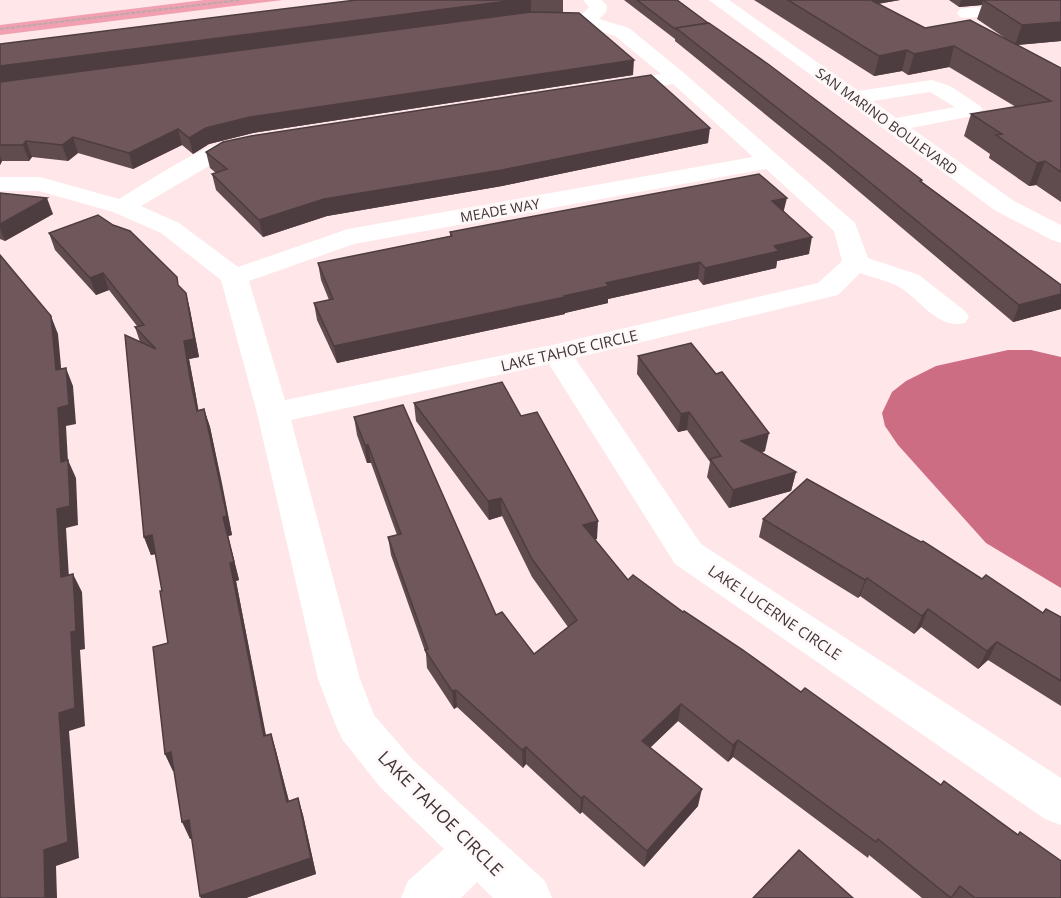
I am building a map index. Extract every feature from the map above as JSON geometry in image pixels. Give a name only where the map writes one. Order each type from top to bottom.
[{"type":"street","name":"SAN MARINO BOULEVARD","points":[[718,0],[1005,206],[1061,235]]},
{"type":"street","points":[[966,13],[1061,6]]},
{"type":"street","points":[[563,19],[589,10],[622,32],[677,77],[846,228],[856,263],[909,281],[955,317]]},
{"type":"street","points":[[593,90],[677,77]]},
{"type":"street","points":[[854,98],[932,86],[972,108],[965,112],[893,125]]},
{"type":"street","points":[[122,207],[218,151],[266,140]]},
{"type":"street","name":"MEADE WAY","points":[[234,277],[348,237],[770,161]]},
{"type":"street","points":[[0,183],[40,184],[122,207],[170,228],[234,277]]},
{"type":"street","name":"LAKE TAHOE CIRCLE","points":[[273,413],[557,353],[828,289],[856,263]]},
{"type":"street","name":"LAKE TAHOE CIRCLE","points":[[234,277],[273,413],[339,679],[357,726],[396,773],[528,898]]},
{"type":"street","name":"LAKE LUCERNE CIRCLE","points":[[557,353],[688,554],[1061,804]]},
{"type":"street","points":[[425,898],[477,850]]},
{"type":"path","points":[[0,30],[240,0]]},
{"type":"shaded area","points":[[204,0],[283,0],[0,35],[0,25]]},
{"type":"shaded area","points":[[1008,350],[1031,350],[1061,357],[1061,588],[986,543],[898,445],[885,426],[882,413],[892,392],[906,381],[936,366]]},
{"type":"building","points":[[356,0],[516,0],[0,66],[0,44]]},
{"type":"building","points":[[637,0],[677,0],[708,23],[675,29]]},
{"type":"building","points":[[788,0],[871,0],[925,28],[970,20],[1061,68],[1061,172],[1045,161],[1037,163],[996,135],[1002,134],[971,114],[1051,101],[954,46],[914,54],[907,50],[879,56]]},
{"type":"building","points":[[983,0],[1061,0],[1061,22],[1022,25]]},
{"type":"building","points":[[531,12],[579,13],[634,60],[250,117],[206,128],[189,138],[178,129],[129,153],[73,137],[62,145],[26,141],[23,145],[0,145],[0,82]]},
{"type":"building","points":[[709,23],[768,64],[922,180],[920,181],[1061,285],[1061,294],[1019,305],[833,152],[676,28]]},
{"type":"building","points":[[651,75],[710,128],[502,170],[324,199],[259,220],[212,174],[227,169],[206,152],[223,142],[251,136]]},
{"type":"building","points":[[759,174],[787,198],[772,201],[812,237],[774,246],[779,251],[705,268],[700,262],[606,283],[609,286],[565,297],[334,346],[314,303],[333,299],[318,263],[452,236],[450,232]]},
{"type":"building","points":[[0,193],[47,198],[0,224]]},
{"type":"building","points":[[98,215],[113,225],[130,231],[177,277],[178,285],[186,293],[194,339],[184,341],[190,378],[197,411],[204,409],[227,516],[223,517],[234,562],[230,563],[264,736],[271,734],[287,802],[298,798],[311,858],[200,896],[189,820],[182,822],[171,752],[165,754],[153,647],[168,643],[152,535],[144,537],[125,335],[156,349],[135,327],[144,325],[103,273],[90,278],[49,233]]},
{"type":"building","points":[[0,255],[51,316],[56,370],[66,368],[69,405],[58,408],[61,462],[68,460],[70,506],[57,509],[61,577],[73,574],[76,631],[71,632],[75,708],[59,713],[68,842],[44,850],[45,898],[0,898]]},
{"type":"building","points":[[691,343],[716,374],[722,372],[769,433],[741,441],[796,472],[733,490],[710,459],[721,456],[689,412],[681,414],[638,356]]},
{"type":"building","points":[[502,382],[521,416],[537,412],[598,521],[583,525],[628,580],[633,575],[801,692],[805,688],[941,785],[944,781],[1018,835],[1020,832],[1061,861],[1061,898],[975,898],[960,886],[951,898],[878,839],[876,842],[738,740],[733,745],[681,704],[642,741],[702,789],[647,851],[584,796],[581,798],[526,747],[522,750],[456,690],[452,691],[425,650],[428,649],[388,537],[401,534],[368,445],[365,445],[354,417],[403,405],[496,615],[502,612],[534,654],[577,620],[532,559],[501,498],[488,501],[414,403]]},
{"type":"building","points":[[807,479],[921,542],[923,541],[982,579],[986,575],[1043,613],[1046,609],[1061,617],[1061,681],[997,642],[987,651],[928,609],[922,616],[867,578],[865,580],[763,519]]},
{"type":"building","points":[[799,850],[853,898],[753,898]]}]
